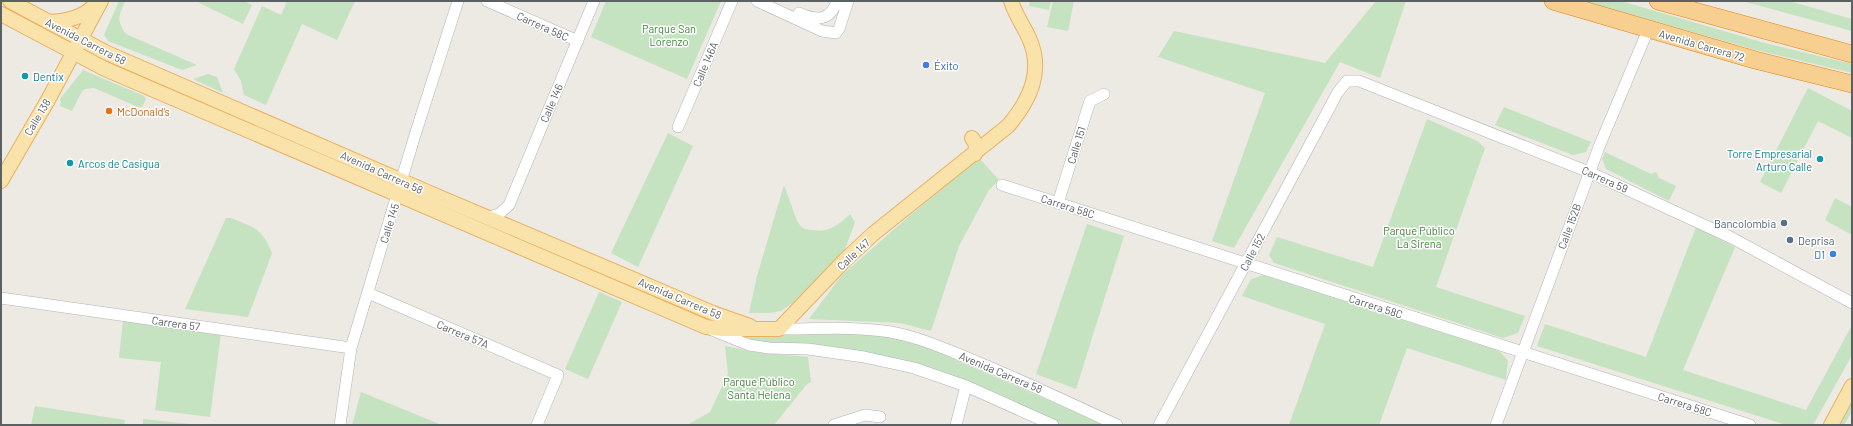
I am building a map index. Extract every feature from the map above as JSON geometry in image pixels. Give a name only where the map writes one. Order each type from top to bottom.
[{"type":"highway","name":"Avenida Carrera 72","points":[[1553,1],[1648,30],[1755,60],[1852,84]]},
{"type":"highway","points":[[1662,2],[1852,54]]},
{"type":"main road","name":"Avenida Carrera 58","points":[[10,1],[107,53],[487,218],[713,313],[760,329]]},
{"type":"main road","points":[[49,22],[70,20],[82,15],[100,1]]},
{"type":"main road","name":"Calle 138","points":[[1,181],[48,100],[100,1]]},
{"type":"main road","name":"Calle 147","points":[[779,329],[845,260],[933,186],[974,145],[1008,126],[1022,109],[1032,86],[1035,60],[1029,38],[1017,17],[1011,1]]},
{"type":"main road","name":"Avenida Carrera 58","points":[[1,14],[72,53],[105,68],[706,327],[722,329],[779,329]]},
{"type":"main road","name":"Calle 138","points":[[1,164],[27,118],[72,53]]},
{"type":"main road","points":[[1830,425],[1852,386]]},
{"type":"street","name":"Calle 145","points":[[340,425],[351,348],[401,181],[458,1]]},
{"type":"street","name":"Carrera 58C","points":[[487,1],[578,41]]},
{"type":"street","name":"Calle 146","points":[[509,205],[594,1]]},
{"type":"street","name":"Calle 146A","points":[[678,127],[732,1]]},
{"type":"street","points":[[757,1],[822,31],[836,33],[842,24],[848,1]]},
{"type":"street","points":[[772,1],[809,18],[826,16],[831,13],[837,1]]},
{"type":"street","name":"Calle 152B","points":[[1496,425],[1589,172],[1648,30]]},
{"type":"street","name":"Carrera 59","points":[[1347,81],[1359,81],[1589,172],[1726,235],[1852,303]]},
{"type":"street","name":"Calle 152","points":[[1159,425],[1338,92],[1347,81]]},
{"type":"street","name":"Calle 151","points":[[1058,203],[1090,101],[1104,94]]},
{"type":"street","name":"Carrera 58C","points":[[1002,185],[1750,425]]},
{"type":"street","points":[[487,218],[499,214],[509,205]]},
{"type":"street","points":[[509,205],[510,218],[514,229]]},
{"type":"street","name":"Carrera 57A","points":[[368,293],[558,375],[537,425]]},
{"type":"street","name":"Carrera 57","points":[[1,298],[351,348]]},
{"type":"street","name":"Avenida Carrera 58","points":[[706,327],[737,342],[749,345],[769,348],[808,349],[864,357],[914,368],[966,386],[1053,425]]},
{"type":"street","name":"Avenida Carrera 58","points":[[779,329],[858,329],[902,335],[923,341],[975,361],[1117,425]]},
{"type":"street","points":[[956,425],[966,386]]},
{"type":"street","points":[[834,425],[865,415],[880,416]]},
{"type":"green space","points":[[119,1],[125,1],[121,11],[120,21],[126,34],[197,65],[182,70],[108,41],[104,35]]},
{"type":"green space","points":[[200,1],[244,1],[252,5],[243,24],[199,3]]},
{"type":"green space","points":[[287,1],[355,1],[337,40],[302,24],[266,105],[244,95],[241,81],[234,69],[262,6],[281,15]]},
{"type":"green space","name":"Parque San Lorenzo","points":[[606,1],[721,1],[687,79],[591,37]]},
{"type":"green space","points":[[1030,1],[1051,1],[1049,10],[1029,6]]},
{"type":"green space","points":[[1053,1],[1074,1],[1068,31],[1047,27]]},
{"type":"green space","points":[[1376,1],[1406,1],[1380,78],[1340,62],[1234,248],[1212,241],[1265,93],[1158,57],[1174,31],[1325,63]]},
{"type":"green space","points":[[1584,1],[1621,1],[1765,43],[1852,64],[1852,73],[1756,50]]},
{"type":"green space","points":[[1742,1],[1789,1],[1852,19],[1852,31]]},
{"type":"green space","points":[[83,70],[144,96],[146,99],[142,107],[138,107],[94,88],[85,89],[82,91],[72,111],[60,106],[60,99]]},
{"type":"green space","points":[[127,72],[167,83],[375,174],[374,177],[294,144]]},
{"type":"green space","points":[[208,74],[217,77],[223,93],[193,79]]},
{"type":"green space","points":[[1808,88],[1852,111],[1852,138],[1818,121],[1781,193],[1760,182]]},
{"type":"green space","points":[[1504,107],[1591,142],[1586,152],[1573,155],[1495,125]]},
{"type":"green space","name":"Parque Público La Sirena","points":[[1427,119],[1477,141],[1485,148],[1436,287],[1525,316],[1518,333],[1503,338],[1274,263],[1269,255],[1277,237],[1373,267]]},
{"type":"green space","points":[[668,133],[693,146],[638,267],[611,253]]},
{"type":"green space","points":[[1605,152],[1651,174],[1656,172],[1659,178],[1676,186],[1669,201],[1606,169],[1602,159]]},
{"type":"green space","points":[[979,158],[999,180],[989,190],[959,246],[931,331],[900,323],[809,319],[842,275]]},
{"type":"green space","points":[[784,185],[797,221],[802,228],[817,231],[828,229],[839,224],[850,214],[855,222],[844,252],[794,302],[781,311],[769,313],[749,313],[757,276]]},
{"type":"green space","points":[[1835,198],[1852,207],[1852,235],[1825,220]]},
{"type":"green space","points":[[226,218],[231,218],[246,224],[261,233],[272,253],[248,317],[185,309]]},
{"type":"green space","points":[[1087,224],[1124,236],[1076,389],[1036,374]]},
{"type":"green space","points":[[1696,227],[1735,247],[1683,370],[1806,410],[1852,325],[1852,355],[1813,425],[1786,425],[1537,346],[1545,324],[1646,357]]},
{"type":"green space","points":[[1263,275],[1499,351],[1508,360],[1506,380],[1407,348],[1379,425],[1289,425],[1325,324],[1242,296],[1251,279]]},
{"type":"green space","points":[[599,292],[622,302],[588,379],[565,369]]},
{"type":"green space","points":[[123,320],[221,334],[210,417],[155,410],[161,362],[119,358]]},
{"type":"green space","points":[[866,334],[904,340],[926,347],[1106,425],[1062,425],[932,370],[768,344],[732,335]]},
{"type":"green space","name":"Parque Público Santa Helena","points":[[725,346],[761,353],[808,357],[811,382],[807,384],[774,425],[687,425],[710,412],[728,374]]},
{"type":"green space","points":[[361,392],[442,425],[352,425]]},
{"type":"green space","points":[[1852,396],[1852,411],[1844,425],[1836,425]]},
{"type":"green space","points":[[35,406],[125,420],[124,425],[31,425]]},
{"type":"green space","points":[[143,419],[190,424],[143,425]]},
{"type":"place","name":"Éxito","points":[[926,65]]},
{"type":"place","name":"Dentix","points":[[25,76]]},
{"type":"place","name":"McDonald's","points":[[109,111]]},
{"type":"place","name":"Torre Empresarial Arturo Calle","points":[[1820,159]]},
{"type":"place","name":"Arcos de Casigua","points":[[70,163]]},
{"type":"place","name":"Bancolombia","points":[[1784,223]]},
{"type":"place","name":"Deprisa","points":[[1790,240]]},
{"type":"place","name":"D1","points":[[1833,254]]}]
